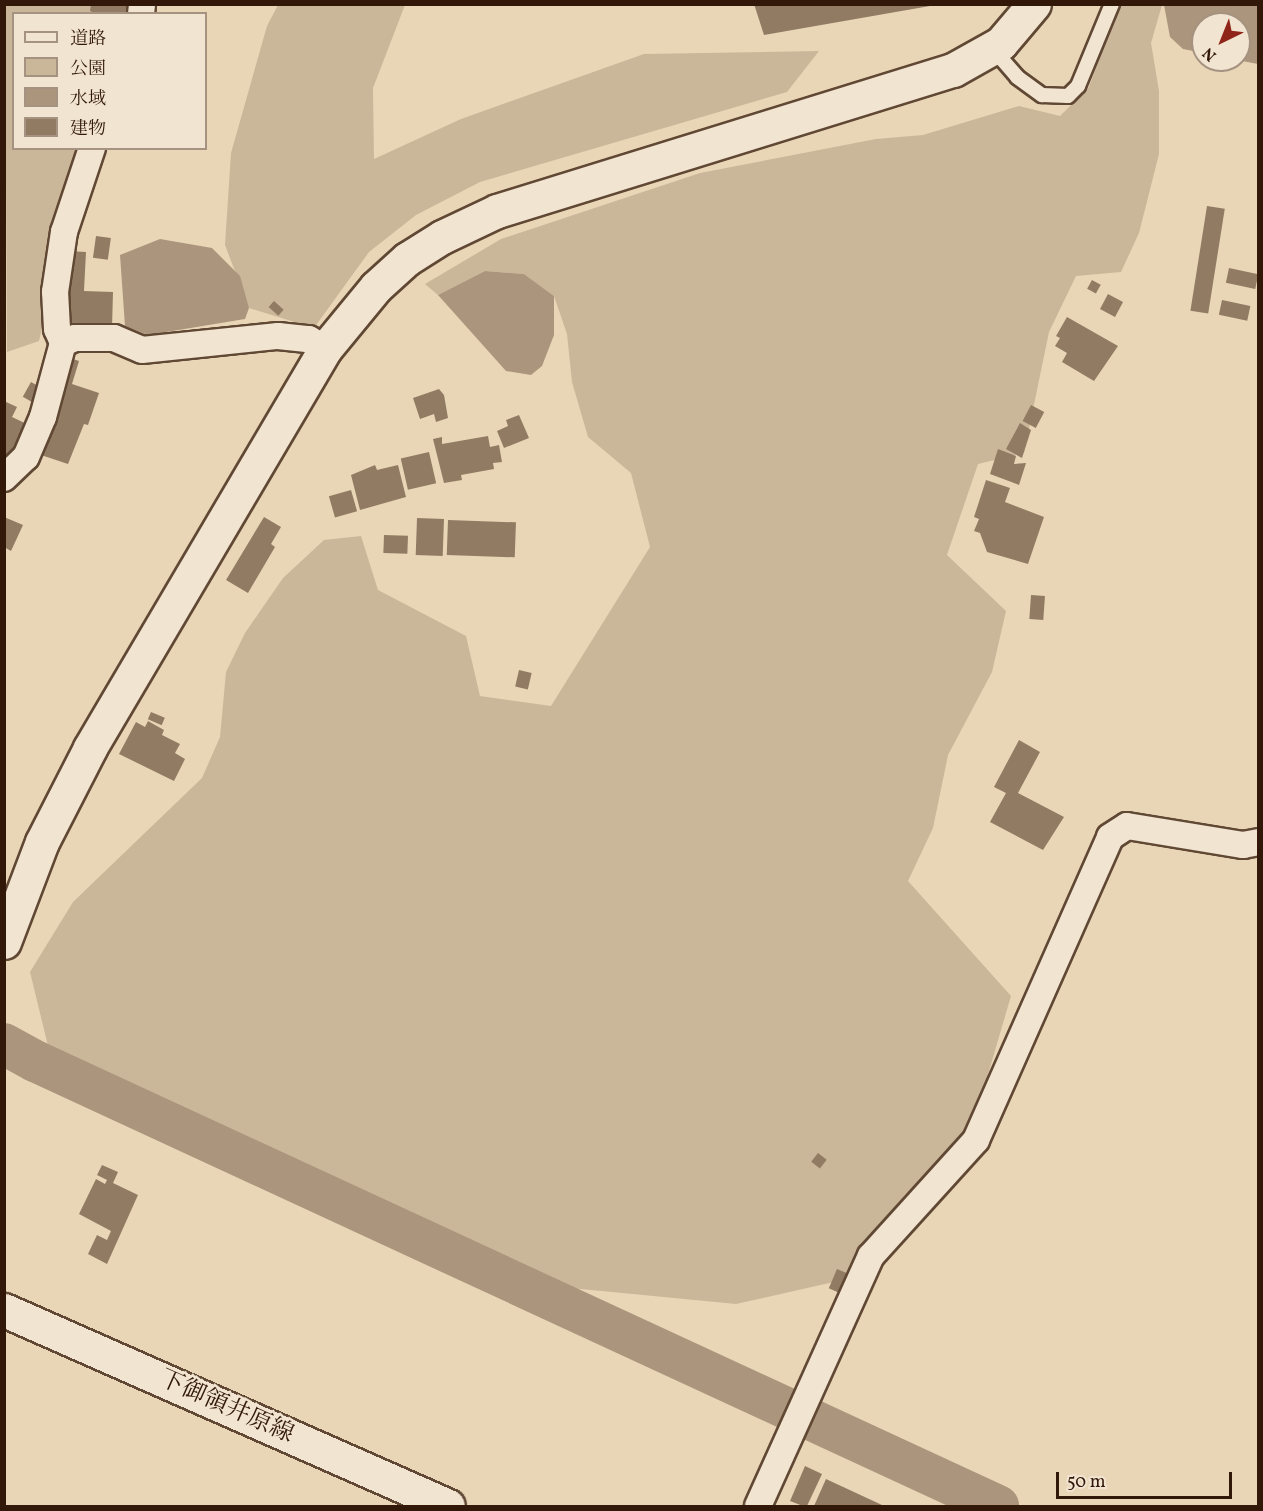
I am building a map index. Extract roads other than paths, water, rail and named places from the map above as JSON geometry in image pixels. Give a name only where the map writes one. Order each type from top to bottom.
[{"type":"street","points":[[4,942],[42,842],[90,748],[325,349],[352,313],[407,260],[442,237],[496,211],[953,70],[993,49],[1034,4]]},
{"type":"street","points":[[4,478],[27,457],[43,417],[63,343],[57,329],[55,292],[64,232],[91,150]]},
{"type":"street","points":[[63,343],[88,336],[114,338],[142,350],[278,336],[309,339],[325,349]]},
{"type":"street","points":[[758,1506],[871,1256],[976,1140],[1110,837],[1127,826],[1243,845],[1258,842]]},
{"type":"street","name":"下御領井原線","points":[[4,1310],[448,1506]]},
{"type":"lane","points":[[993,49],[1017,77],[1042,95],[1068,96],[1078,86],[1112,4]]},
{"type":"water","points":[[1164,5],[1258,5],[1258,64],[1251,63],[1251,12],[1191,12],[1191,51],[1183,49],[1170,37]]},
{"type":"water","points":[[160,239],[212,248],[240,276],[249,308],[245,319],[148,335],[125,326],[120,255]]},
{"type":"water","points":[[485,271],[524,274],[554,296],[554,335],[542,366],[531,375],[506,371],[438,295]]},
{"type":"waterway","points":[[4,1044],[35,1061],[998,1506]]}]
